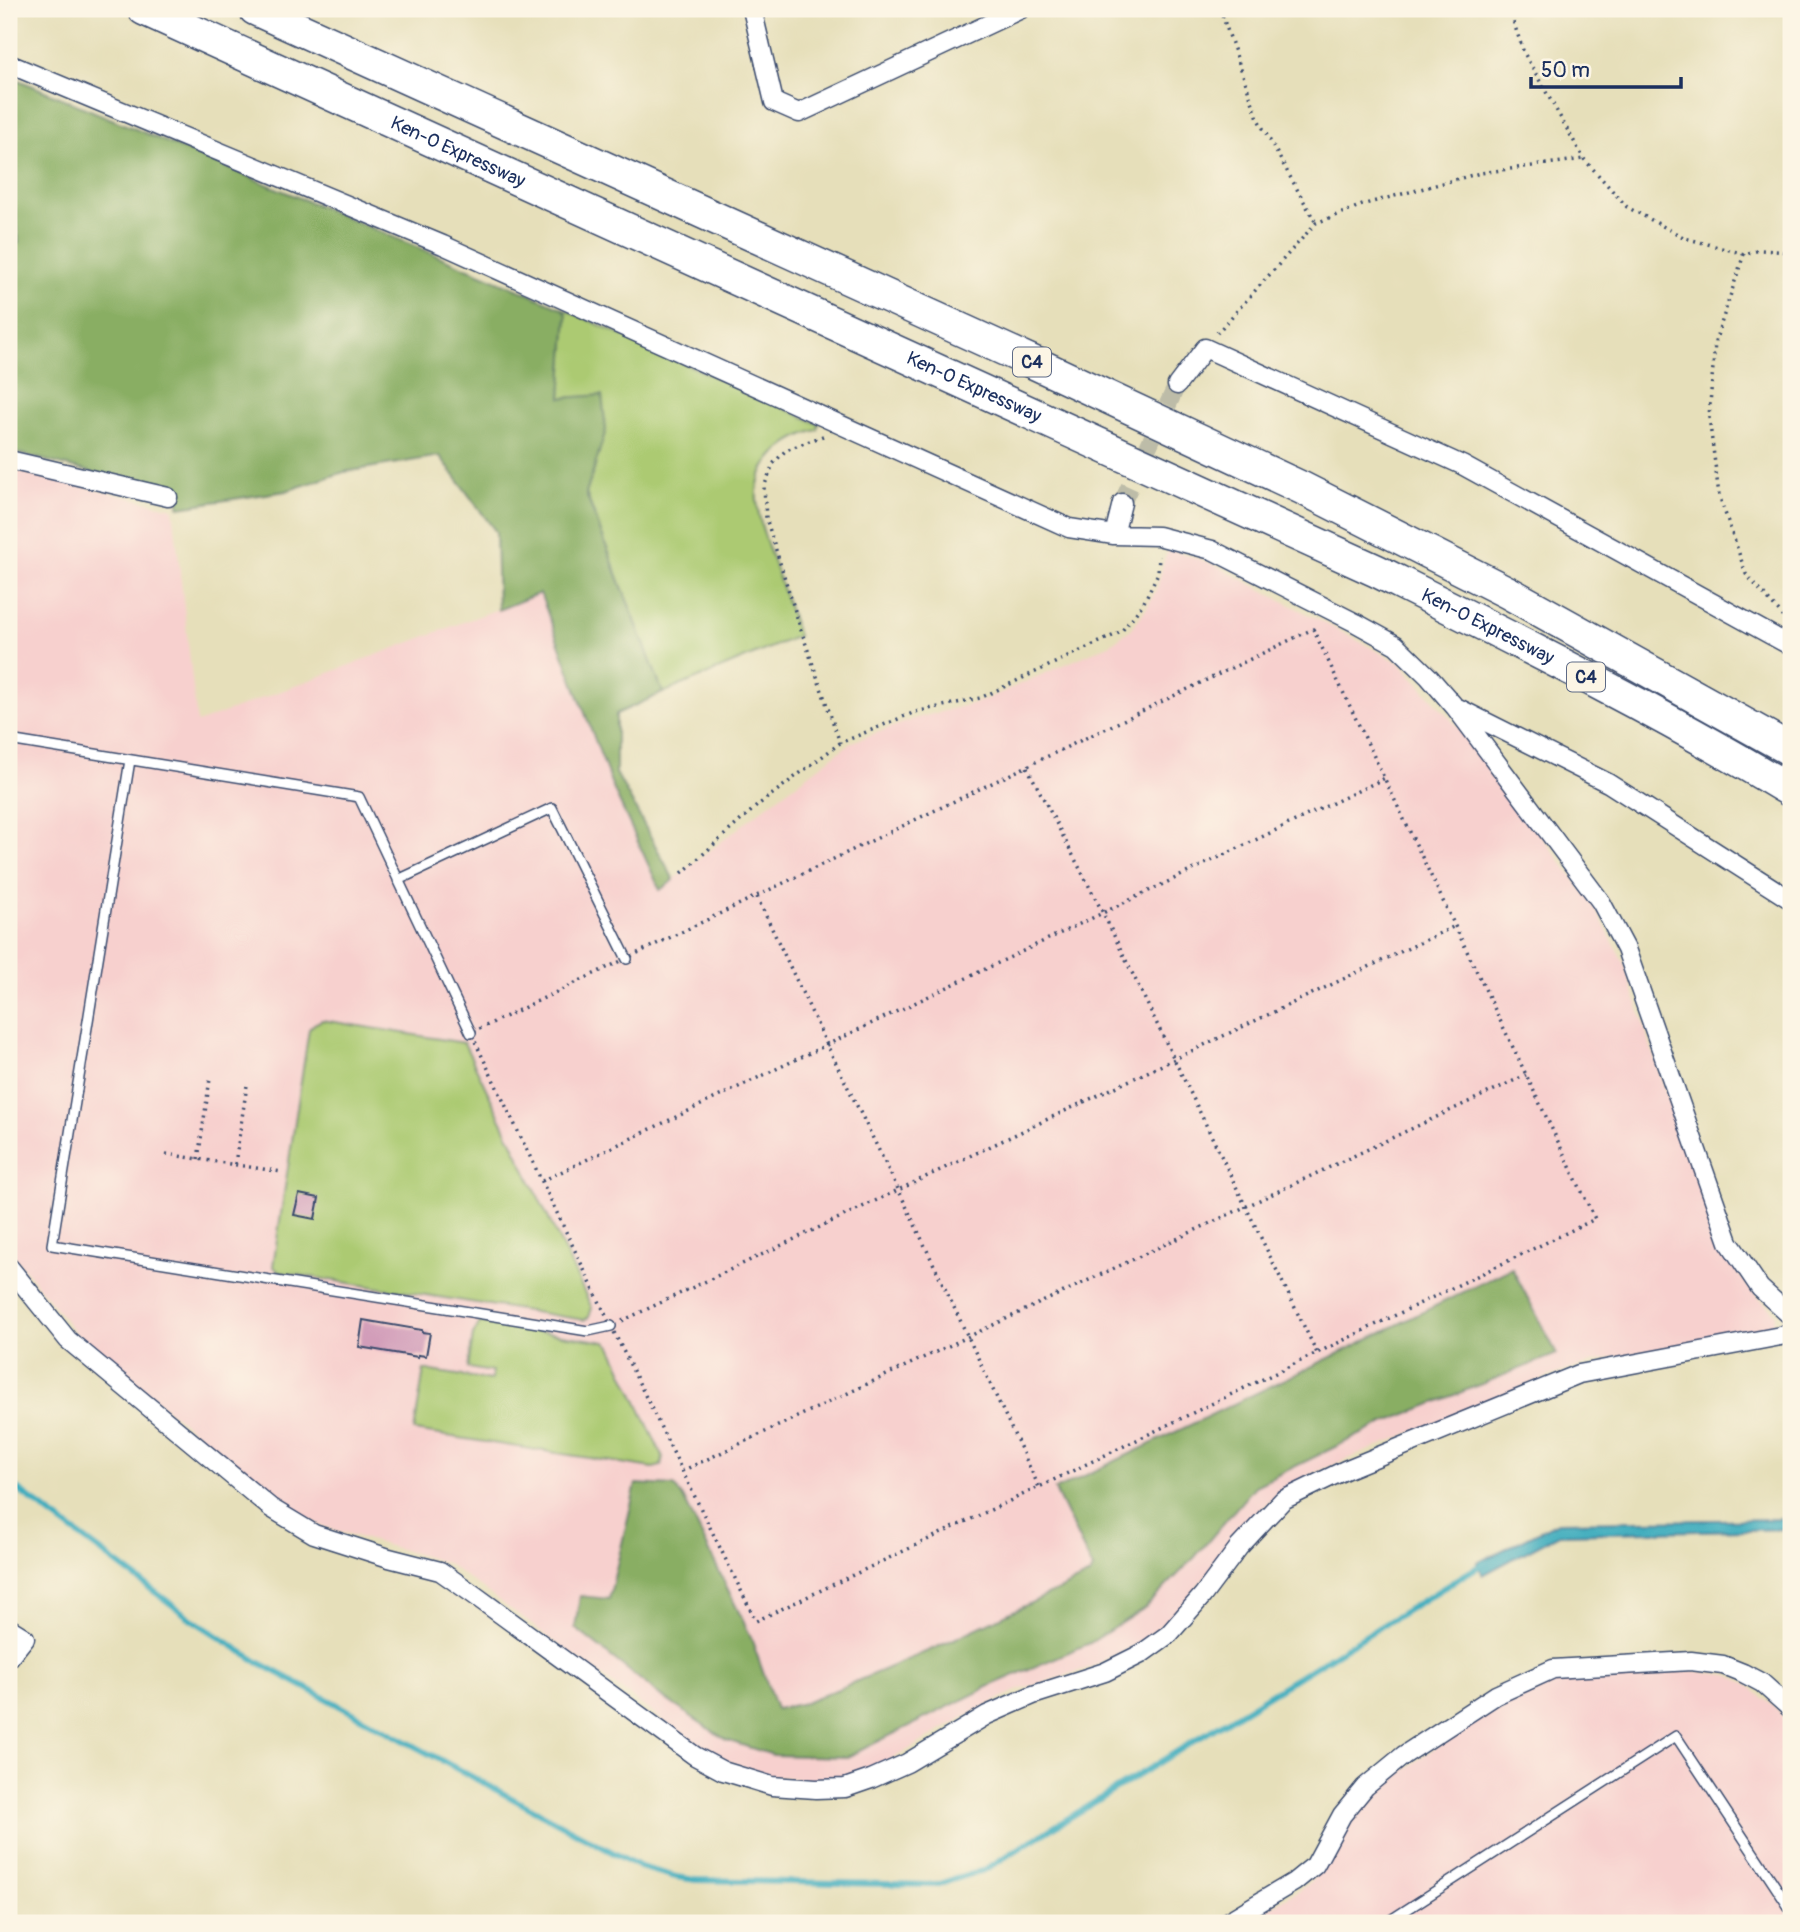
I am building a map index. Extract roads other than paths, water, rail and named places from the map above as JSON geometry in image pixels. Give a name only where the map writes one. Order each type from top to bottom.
[{"type":"highway","name":"Ken-O Expressway","points":[[138,9],[1377,571],[1537,651],[1672,723],[1791,791]]},
{"type":"highway","name":"Ken-O Expressway","points":[[255,9],[1039,365],[1301,488],[1509,593],[1791,750]]},
{"type":"street","points":[[752,9],[774,102],[799,113],[1021,9]]},
{"type":"street","points":[[9,64],[443,245],[1069,528],[1114,535],[1158,537],[1212,550],[1396,645],[1455,707],[1601,902],[1626,949],[1729,1242],[1760,1288],[1791,1316]]},
{"type":"street","points":[[1177,385],[1205,348],[1462,465],[1791,646]]},
{"type":"street","points":[[9,460],[168,497]]},
{"type":"street","points":[[1114,535],[1122,503]]},
{"type":"street","points":[[1455,707],[1608,783],[1791,900]]},
{"type":"street","points":[[9,1267],[68,1340],[271,1508],[314,1534],[440,1571],[695,1756],[723,1771],[772,1786],[816,1789],[845,1788],[872,1779],[907,1763],[986,1715],[1033,1695],[1105,1672],[1141,1654],[1169,1634],[1239,1547],[1283,1500],[1345,1470],[1578,1374],[1791,1334]]},
{"type":"street","points":[[9,1629],[25,1639],[9,1658]]},
{"type":"street","points":[[1224,1923],[1294,1882],[1315,1865],[1342,1815],[1364,1787],[1404,1755],[1496,1695],[1553,1669],[1691,1661],[1723,1665],[1762,1684],[1791,1709]]},
{"type":"lane","points":[[9,740],[359,797],[471,1033]]},
{"type":"lane","points":[[130,760],[52,1245],[588,1331],[611,1326]]},
{"type":"lane","points":[[398,880],[552,808],[627,959]]},
{"type":"lane","points":[[1386,1923],[1676,1736],[1791,1910]]},
{"type":"water","points":[[1791,1519],[1791,1529],[1559,1534],[1483,1575],[1477,1563],[1558,1522]]},
{"type":"waterway","points":[[9,1483],[190,1618],[258,1662],[640,1867],[696,1880],[936,1885],[984,1870],[1484,1563]]},
{"type":"tunnel","points":[[1122,503],[1177,385]]}]
